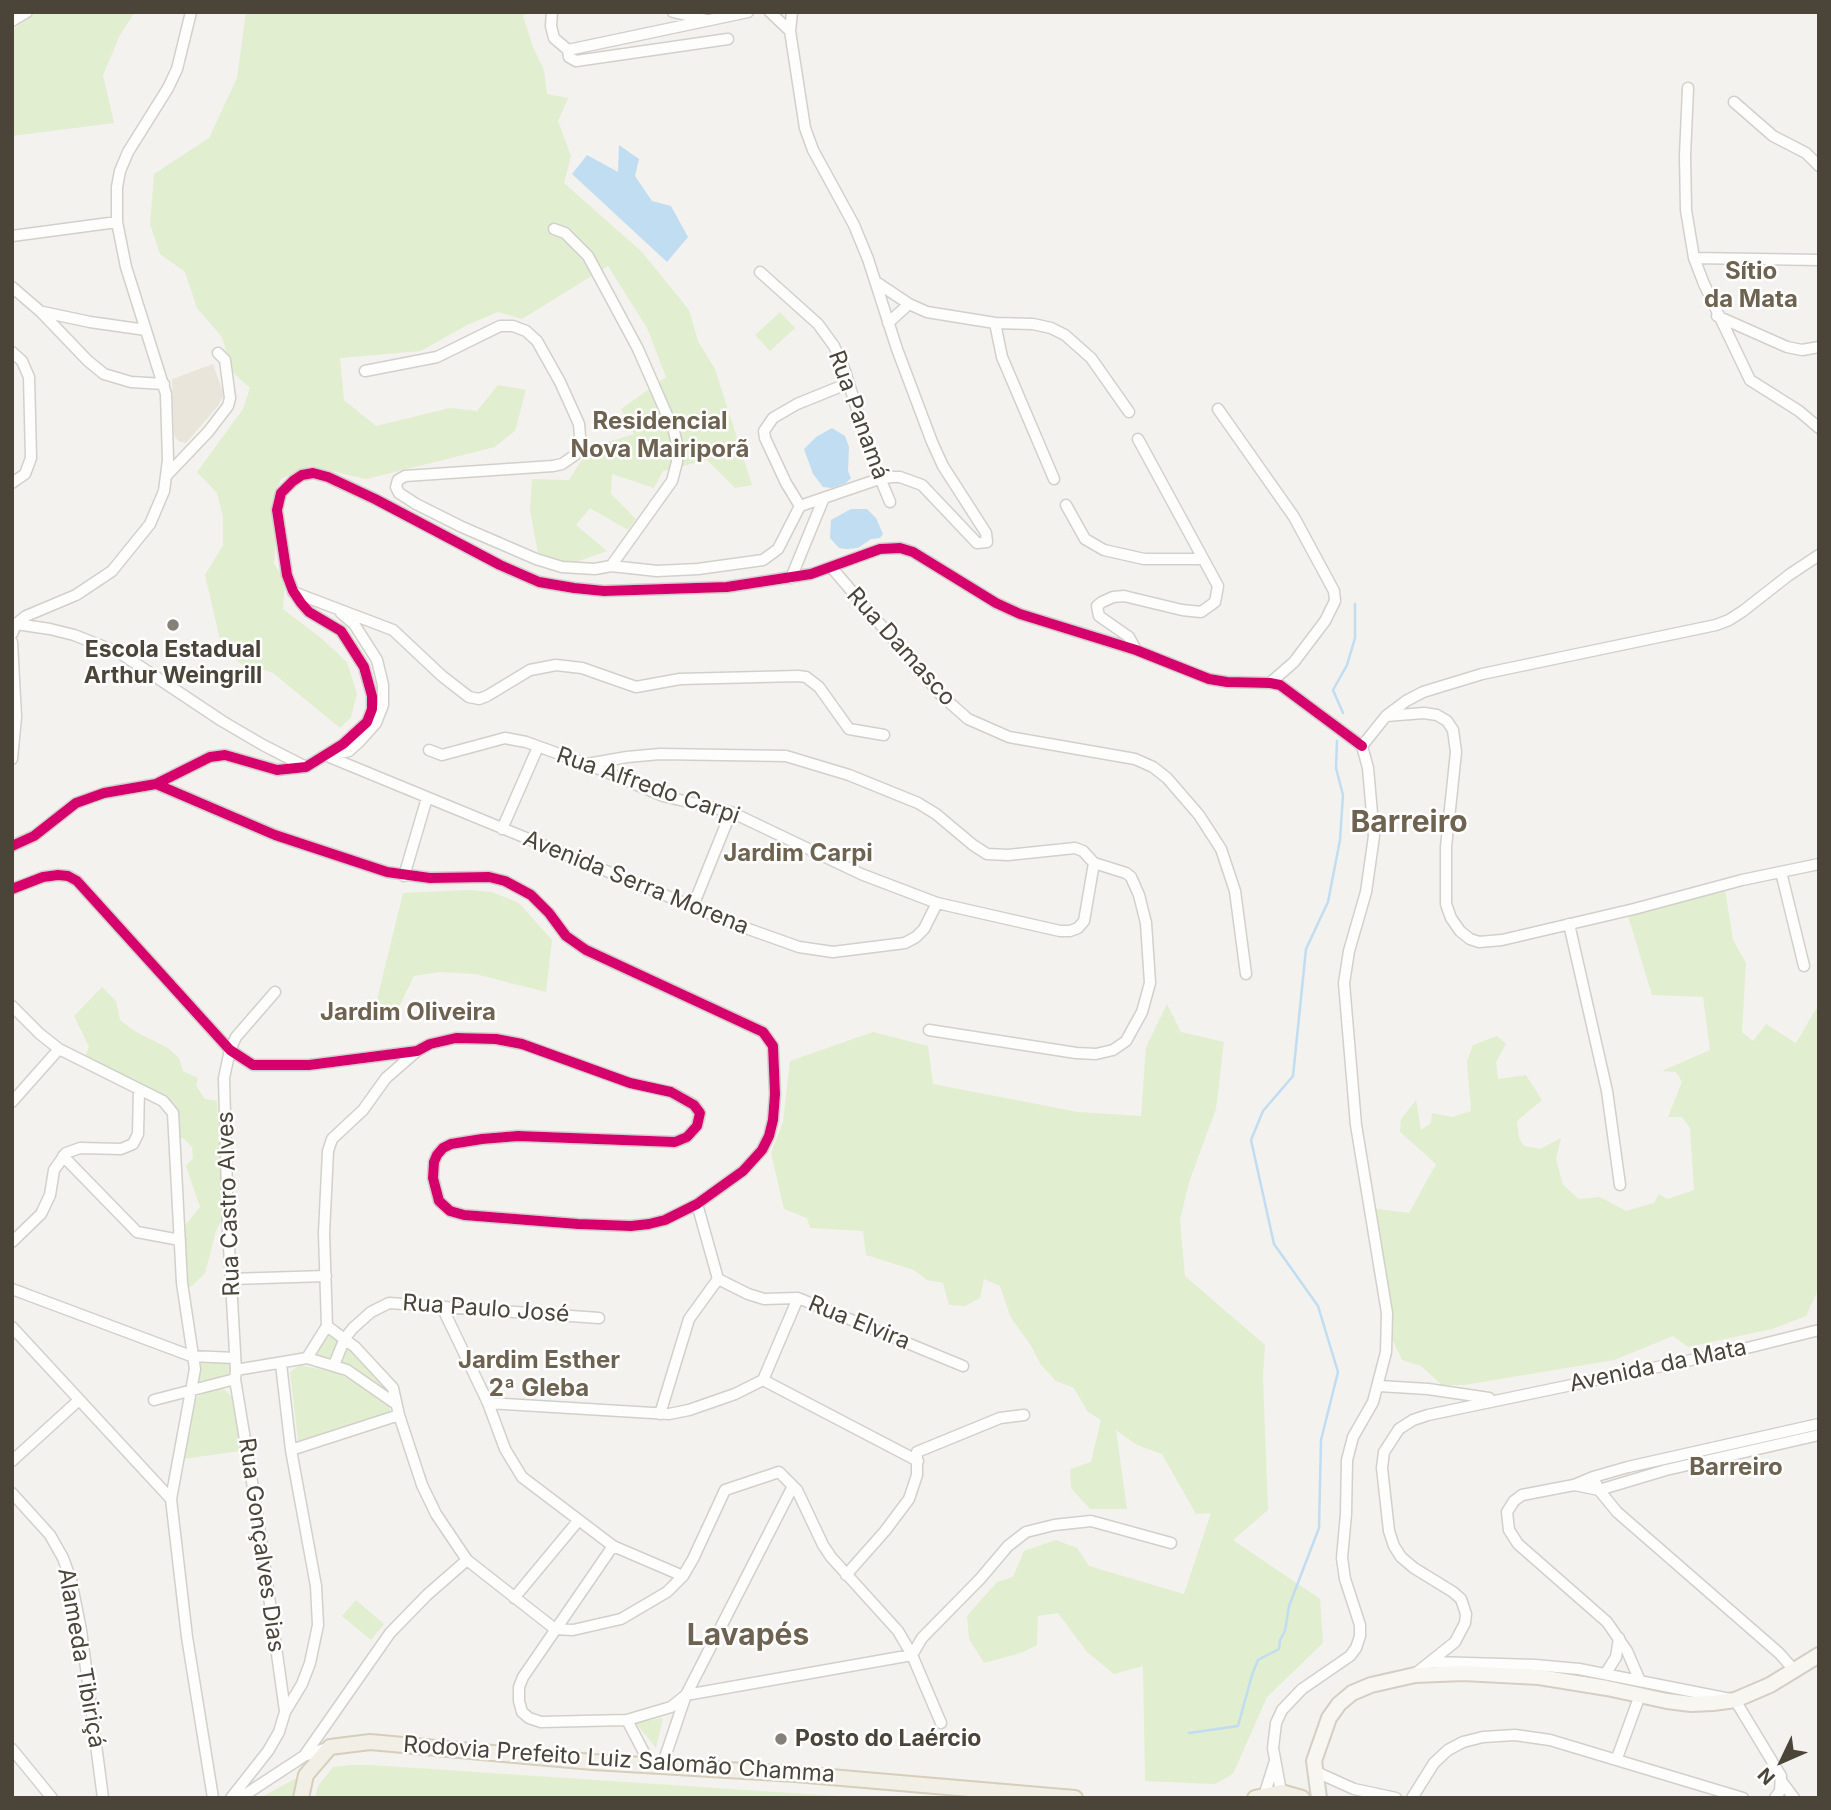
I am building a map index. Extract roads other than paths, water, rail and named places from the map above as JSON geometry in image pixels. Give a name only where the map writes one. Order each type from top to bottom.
[{"type":"main road","points":[[1319,1798],[1314,1761],[1323,1731],[1339,1704],[1352,1693],[1371,1685],[1415,1675],[1539,1676],[1640,1688],[1691,1704],[1735,1700],[1770,1685],[1819,1655]]},
{"type":"main road","name":"Rodovia Prefeito Luiz Salomão Chamma","points":[[330,1747],[370,1742],[391,1743],[1075,1798]]},
{"type":"main road","points":[[301,1798],[301,1787],[306,1775],[330,1747]]},
{"type":"main road","points":[[1261,1797],[1293,1795],[1306,1784],[1314,1771]]},
{"type":"street","points":[[12,21],[27,12]]},
{"type":"street","points":[[14,629],[35,611],[76,595],[112,571],[150,524],[159,506],[167,475],[168,411],[164,384],[126,268],[117,222],[117,187],[128,152],[173,79],[191,12]]},
{"type":"street","points":[[552,12],[552,33],[558,44],[568,50],[748,12]]},
{"type":"street","points":[[673,12],[709,21]]},
{"type":"street","points":[[770,12],[790,31]]},
{"type":"street","points":[[365,371],[437,357],[500,326],[513,326],[526,331],[537,341],[579,424],[580,436],[575,455],[562,464],[405,476],[398,480],[396,485],[399,493],[416,504],[461,527],[536,559],[577,568],[611,566],[657,571],[698,569],[763,560],[778,549],[800,506],[879,479],[900,477],[922,485],[977,543],[987,542],[986,533],[943,466],[932,442],[854,225],[813,150],[805,128],[790,31],[792,12]]},
{"type":"street","points":[[568,50],[569,57],[576,61],[728,39]]},
{"type":"street","points":[[1688,88],[1686,210],[1694,258],[1717,316],[1750,380],[1799,411],[1819,428]]},
{"type":"street","points":[[1734,102],[1773,136],[1806,153],[1819,166]]},
{"type":"street","points":[[1806,153],[1819,150]]},
{"type":"street","points":[[12,236],[117,222]]},
{"type":"street","points":[[554,229],[565,233],[588,256],[638,349],[677,444],[677,462],[672,481],[611,566]]},
{"type":"street","points":[[1694,258],[1819,260]]},
{"type":"street","name":"Rua Panamá","points":[[760,272],[826,334],[834,346],[849,383],[879,479],[890,502]]},
{"type":"street","points":[[876,282],[909,304],[941,316],[995,323],[1033,324],[1065,335],[1097,365],[1129,412]]},
{"type":"street","points":[[12,287],[104,374],[131,382],[164,384]]},
{"type":"street","points":[[888,323],[909,304]]},
{"type":"street","points":[[41,312],[90,323],[146,330]]},
{"type":"street","points":[[1717,316],[1787,347],[1819,347]]},
{"type":"street","points":[[995,323],[1002,357],[1054,479]]},
{"type":"street","points":[[12,352],[22,361],[29,377],[29,466],[25,474],[12,483]]},
{"type":"street","points":[[167,475],[208,432],[228,406],[230,398],[225,360],[218,353]]},
{"type":"street","points":[[800,506],[786,483],[764,431],[773,418],[849,383]]},
{"type":"street","points":[[1218,409],[1294,517],[1334,591],[1335,601],[1325,621],[1294,662],[1270,683]]},
{"type":"street","points":[[1136,650],[1129,637],[1099,616],[1097,606],[1106,599],[1124,596],[1194,612],[1209,608],[1218,595],[1218,586],[1138,439]]},
{"type":"street","points":[[12,846],[34,836],[76,803],[104,793],[156,784],[197,762],[218,755],[277,770],[306,767],[328,756],[356,735],[367,722],[372,709],[369,681],[364,667],[341,631],[309,612],[293,591],[285,566],[277,510],[281,493],[302,475],[313,473],[343,483],[500,565],[539,582],[604,591],[727,587],[791,578],[880,549],[900,548],[913,552],[996,603],[1020,614],[1136,650],[1209,679],[1235,683],[1270,683],[1290,691],[1362,746],[1368,768],[1374,836],[1366,892],[1349,951],[1344,983],[1356,1125],[1387,1313],[1386,1352],[1379,1386],[1353,1437],[1347,1460],[1342,1558],[1345,1579],[1360,1626],[1360,1636],[1350,1656],[1302,1689],[1282,1710],[1273,1735],[1275,1763],[1293,1795]]},
{"type":"street","points":[[791,578],[823,500]]},
{"type":"street","points":[[1066,505],[1085,538],[1104,550],[1144,559],[1203,559]]},
{"type":"street","points":[[1362,746],[1386,716],[1423,692],[1470,677],[1703,628],[1729,620],[1819,555]]},
{"type":"street","name":"Rua Damasco","points":[[831,567],[941,695],[968,719],[1009,737],[1135,759],[1153,767],[1167,778],[1199,815],[1221,849],[1235,891],[1246,974]]},
{"type":"street","points":[[293,591],[393,630],[459,690],[479,699],[530,670],[556,665],[582,668],[636,687],[680,679],[798,676],[806,677],[819,687],[849,729],[884,735]]},
{"type":"street","points":[[328,756],[349,751],[355,746],[376,723],[383,705],[383,685],[377,660],[354,624],[335,609]]},
{"type":"street","points":[[14,629],[50,629],[74,635],[120,653],[233,727],[306,767]]},
{"type":"street","points":[[12,642],[12,759]]},
{"type":"street","points":[[1386,716],[1424,713],[1437,715],[1447,721],[1453,730],[1456,752],[1446,847],[1446,904],[1451,918],[1470,939],[1479,942],[1502,940],[1819,864]]},
{"type":"street","name":"Rua Alfredo Carpi","points":[[429,750],[442,755],[505,738],[516,740],[587,764],[663,796],[731,813],[861,874],[937,903],[987,916],[1070,931],[1078,928],[1084,921],[1094,863]]},
{"type":"street","points":[[502,830],[538,747]]},
{"type":"street","points":[[587,764],[660,754],[786,756],[849,775],[918,803],[987,854],[1008,855],[1076,848],[1083,851],[1094,863],[1126,873],[1135,884],[1149,947],[1150,983],[1148,998],[1134,1030],[1126,1041],[1113,1051],[1097,1054],[1054,1050],[929,1030]]},
{"type":"street","name":"Avenida Serra Morena","points":[[328,756],[502,830],[799,947],[833,952],[905,943],[924,929],[937,903]]},
{"type":"street","points":[[156,784],[340,859],[404,876],[489,877],[505,881],[531,895],[566,936],[586,950],[736,1018],[762,1032],[773,1046],[775,1094],[769,1136],[762,1150],[754,1160],[697,1204],[665,1220],[631,1226],[464,1215],[450,1211],[439,1201],[433,1178],[434,1162],[443,1148],[451,1144],[518,1136],[675,1142],[687,1137],[697,1126],[700,1113],[694,1105],[671,1092],[630,1083],[522,1044],[496,1039],[456,1038],[430,1044],[417,1051],[386,1078],[363,1110],[332,1139],[328,1151],[326,1192],[327,1326],[307,1358]]},
{"type":"street","points":[[404,876],[427,798]]},
{"type":"street","points":[[693,906],[731,813]]},
{"type":"street","points":[[1781,872],[1804,966]]},
{"type":"street","points":[[12,889],[43,877],[58,875],[77,881],[230,1050],[253,1065],[309,1065],[417,1051]]},
{"type":"street","points":[[1569,924],[1608,1091],[1620,1185]]},
{"type":"street","points":[[230,1050],[250,1018],[275,992]]},
{"type":"street","points":[[12,1006],[58,1049],[163,1101],[173,1112],[181,1283],[195,1369],[171,1499],[187,1637],[214,1798]]},
{"type":"street","points":[[12,1101],[58,1049]]},
{"type":"street","name":"Rua Castro Alves","points":[[230,1050],[224,1078],[236,1375]]},
{"type":"street","points":[[12,1242],[41,1214],[50,1195],[54,1170],[63,1156],[80,1148],[121,1149],[133,1144],[138,1134],[139,1089]]},
{"type":"street","points":[[63,1156],[137,1232],[180,1240]]},
{"type":"street","points":[[697,1204],[718,1279],[764,1299],[798,1298]]},
{"type":"street","points":[[231,1279],[326,1276]]},
{"type":"street","points":[[660,1414],[689,1319],[718,1279]]},
{"type":"street","points":[[12,1289],[191,1356],[235,1358]]},
{"type":"street","name":"Rua Elvira","points":[[763,1380],[798,1298],[964,1366]]},
{"type":"street","name":"Rua Paulo José","points":[[345,1338],[371,1311],[389,1303],[599,1318]]},
{"type":"street","points":[[442,1307],[488,1403],[505,1449],[522,1477],[613,1546],[683,1576]]},
{"type":"street","points":[[327,1326],[345,1338],[385,1377],[396,1395],[399,1415],[429,1502],[467,1560],[555,1629],[573,1630],[621,1619],[667,1592],[683,1576],[693,1559],[725,1490],[779,1472],[793,1486],[823,1545],[846,1575],[898,1631],[912,1655],[942,1723]]},
{"type":"street","points":[[12,1327],[171,1499]]},
{"type":"street","name":"Avenida da Mata","points":[[1415,1675],[1448,1650],[1461,1633],[1465,1623],[1464,1606],[1453,1592],[1401,1557],[1394,1546],[1383,1494],[1382,1468],[1384,1452],[1399,1429],[1413,1420],[1496,1399],[1740,1350],[1819,1330]]},
{"type":"street","points":[[334,1365],[345,1338]]},
{"type":"street","points":[[154,1400],[191,1392],[236,1375],[307,1358],[347,1370],[396,1404]]},
{"type":"street","points":[[231,1798],[268,1751],[279,1732],[285,1712],[302,1684],[316,1641],[319,1610],[315,1577],[291,1450],[281,1364]]},
{"type":"street","name":"Rua Gonçalves Dias","points":[[236,1375],[285,1712]]},
{"type":"street","points":[[488,1403],[660,1414],[690,1410],[748,1389],[763,1380],[918,1461]]},
{"type":"street","name":"Avenida da Mata","points":[[1379,1386],[1427,1389],[1496,1399]]},
{"type":"street","points":[[12,1461],[79,1401]]},
{"type":"street","points":[[291,1450],[399,1415]]},
{"type":"street","points":[[846,1575],[901,1513],[915,1486],[917,1452],[1000,1418],[1024,1415]]},
{"type":"street","points":[[1617,1758],[1640,1688],[1634,1664],[1606,1622],[1518,1544],[1509,1530],[1507,1512],[1522,1495],[1574,1485],[1593,1477],[1819,1424]]},
{"type":"street","points":[[1574,1485],[1599,1490],[1666,1470],[1819,1435]]},
{"type":"street","points":[[1593,1477],[1599,1490],[1618,1512],[1779,1653],[1795,1671]]},
{"type":"street","points":[[656,1766],[686,1695],[793,1486]]},
{"type":"street","name":"Alameda Tibiriçá","points":[[12,1493],[50,1535],[71,1580],[81,1630],[103,1798]]},
{"type":"street","points":[[514,1598],[578,1521]]},
{"type":"street","points":[[613,1546],[523,1677],[519,1687],[519,1700],[522,1712],[529,1718],[541,1722],[627,1720],[671,1707],[686,1695],[912,1655],[922,1638],[979,1580],[1007,1546],[1026,1532],[1054,1525],[1090,1521],[1171,1543]]},
{"type":"street","points":[[304,1756],[390,1633],[427,1595],[467,1560]]},
{"type":"street","points":[[1606,1673],[1616,1657],[1619,1639]]},
{"type":"street","points":[[1433,1662],[1535,1665],[1606,1673],[1640,1688]]},
{"type":"street","points":[[1735,1700],[1777,1768],[1782,1783],[1794,1798]]},
{"type":"street","points":[[627,1720],[656,1766]]},
{"type":"street","points":[[1412,1798],[1434,1763],[1448,1750],[1463,1742],[1483,1737],[1536,1737],[1617,1758],[1743,1798]]},
{"type":"street","points":[[240,1798],[304,1756],[330,1747]]},
{"type":"street","points":[[12,1749],[52,1798]]},
{"type":"street","points":[[1261,1797],[1275,1763]]},
{"type":"street","points":[[1314,1771],[1354,1789],[1396,1798]]},
{"type":"street","points":[[1775,1798],[1782,1783]]},
{"type":"water","points":[[619,145],[639,159],[635,176],[652,201],[671,206],[688,237],[667,262],[572,174],[587,155],[618,172]]},
{"type":"water","points":[[832,428],[845,436],[849,447],[848,471],[851,478],[832,488],[823,487],[813,474],[804,449],[816,437]]},
{"type":"water","points":[[851,509],[867,509],[876,518],[883,534],[880,538],[871,539],[858,548],[839,548],[830,538],[831,520]]},
{"type":"waterway","points":[[1343,713],[1333,690],[1347,665],[1355,638],[1355,604]]},
{"type":"waterway","points":[[1189,1733],[1238,1726],[1258,1660],[1279,1649],[1289,1606],[1319,1528],[1321,1440],[1338,1372],[1318,1306],[1274,1244],[1251,1140],[1263,1111],[1293,1076],[1306,949],[1328,902],[1340,840],[1343,795],[1336,768],[1337,741]]},
{"type":"place","name":"Escola Estadual Arthur Weingrill","points":[[173,625]]},
{"type":"place","name":"Posto do Laércio","points":[[781,1739]]},
{"type":"district","name":"Sítio da Mata","points":[[1751,286]]},
{"type":"district","name":"Residencial Nova Mairiporã","points":[[660,436]]},
{"type":"district","name":"Barreiro","points":[[1409,823]]},
{"type":"district","name":"Jardim Carpi","points":[[798,854]]},
{"type":"district","name":"Jardim Oliveira","points":[[408,1013]]},
{"type":"district","name":"Jardim Esther 2ª Gleba","points":[[539,1375]]},
{"type":"district","name":"Barreiro","points":[[1736,1468]]},
{"type":"district","name":"Lavapés","points":[[748,1636]]}]
